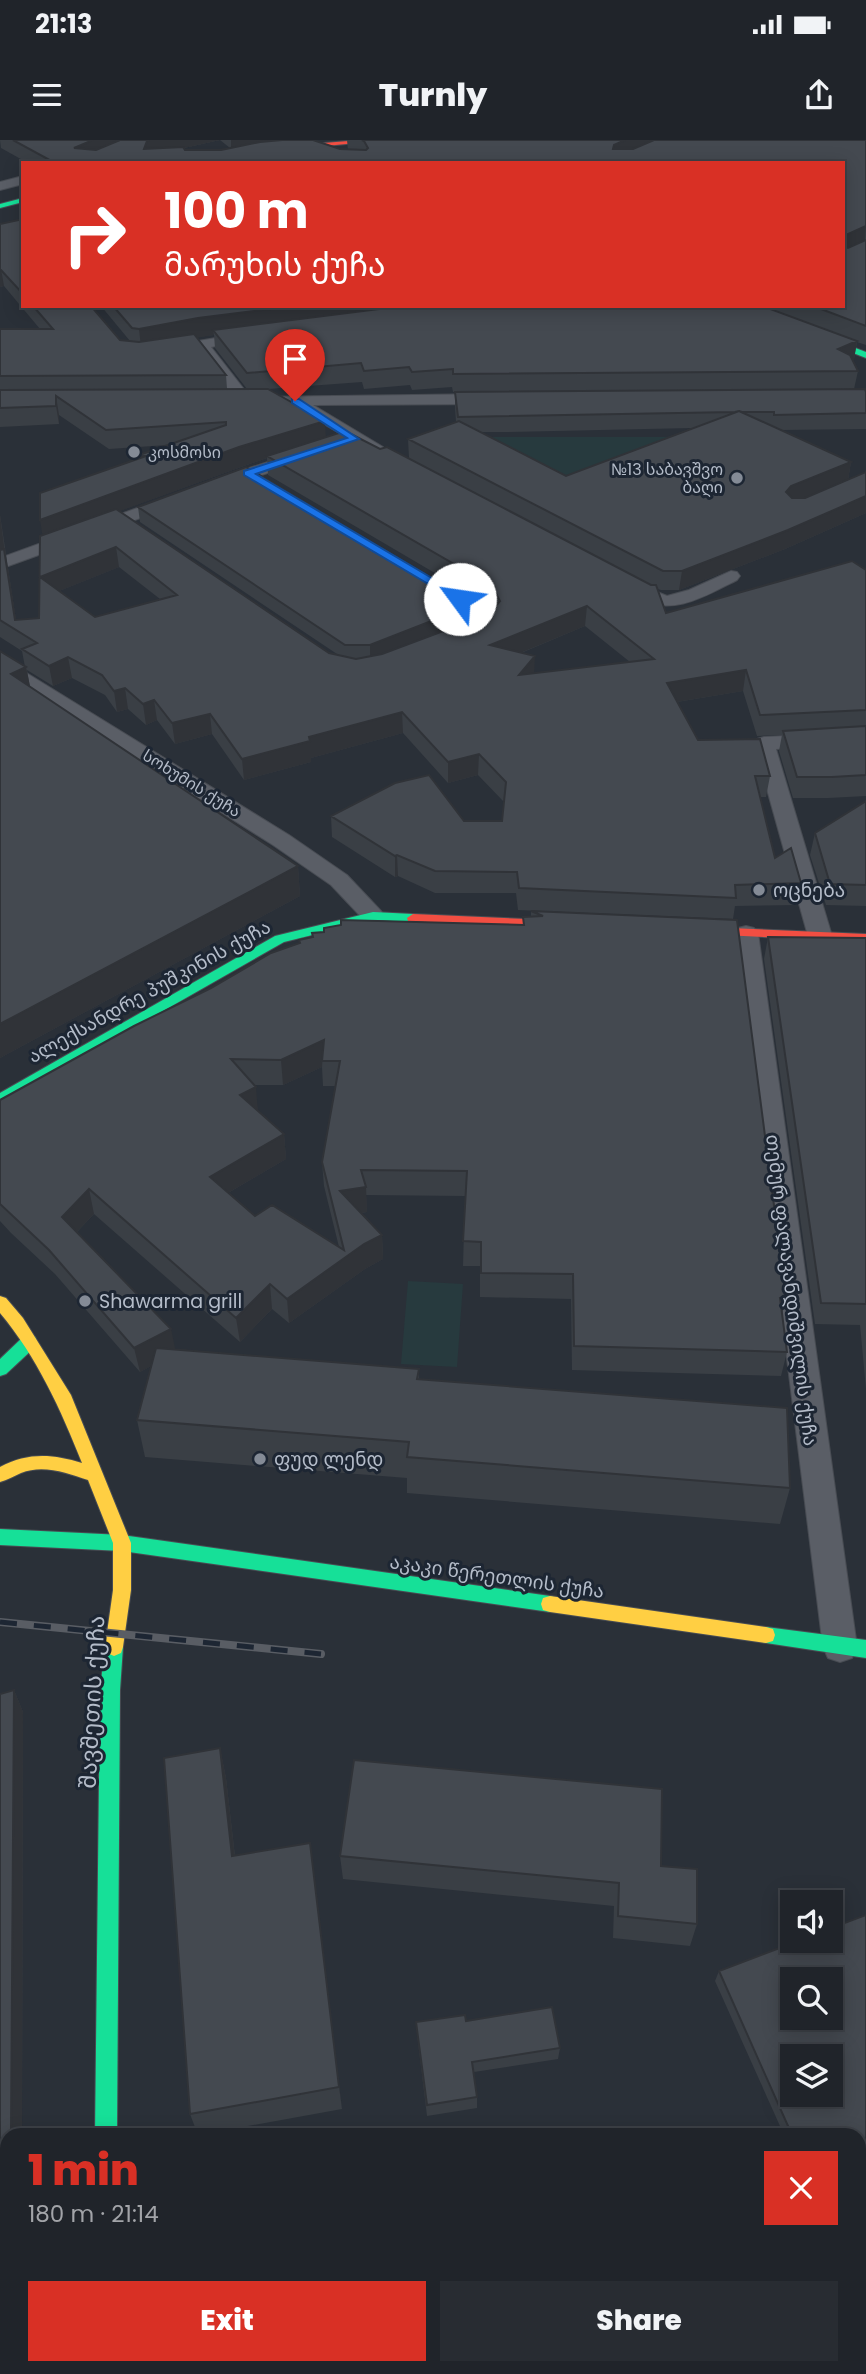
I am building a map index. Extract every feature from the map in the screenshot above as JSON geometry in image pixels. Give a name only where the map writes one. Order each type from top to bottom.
[{"type":"main road","points":[[188,159],[209,149],[292,140],[376,147]]},
{"type":"main road","points":[[188,159],[321,144],[350,159]]},
{"type":"main road","points":[[0,206],[21,201]]},
{"type":"main road","points":[[0,215],[21,210]]},
{"type":"main road","points":[[742,308],[866,355]]},
{"type":"main road","points":[[775,308],[866,342]]},
{"type":"main road","name":"ალექსანდრე პუშკინის ქუჩა","points":[[0,1099],[279,939],[373,916],[584,926]]},
{"type":"main road","points":[[665,929],[866,938]]},
{"type":"main road","name":"შავშეთის ქუჩა","points":[[0,1302],[18,1322],[65,1400],[122,1543],[122,1590],[110,1690],[106,2128]]},
{"type":"main road","points":[[0,1369],[29,1342]]},
{"type":"main road","points":[[0,1475],[18,1465],[50,1460],[97,1476]]},
{"type":"main road","name":"აკაკი წერეთლის ქუჩა","points":[[0,1537],[122,1543],[853,1648]]},
{"type":"street","points":[[0,186],[21,181]]},
{"type":"street","points":[[141,354],[193,346],[200,342],[266,335]]},
{"type":"street","points":[[200,342],[238,401],[504,399]]},
{"type":"street","points":[[295,401],[390,458]]},
{"type":"street","points":[[0,564],[248,473],[355,439]]},
{"type":"street","points":[[248,473],[271,487]]},
{"type":"street","points":[[120,519],[143,535]]},
{"type":"street","points":[[617,580],[657,599],[670,601],[683,598],[731,576]]},
{"type":"street","points":[[424,577],[483,612],[488,621],[481,628],[446,641]]},
{"type":"street","name":"სოხუმის ქუჩა","points":[[0,665],[281,840],[339,880],[373,916]]},
{"type":"street","points":[[820,936],[764,743],[866,738]]},
{"type":"street","name":"თემურ ფალავანდიშვილის ქუჩა","points":[[746,933],[853,1648]]},
{"type":"green space","points":[[480,437],[705,437],[694,552]]},
{"type":"green space","points":[[408,1281],[463,1284],[457,1367],[401,1364]]},
{"type":"building","points":[[13,140],[93,140],[74,148],[96,150],[120,140],[149,140],[144,149],[183,147],[185,150],[221,150],[260,142],[313,140],[340,149],[366,150],[368,148],[362,140],[625,140],[614,145],[613,149],[633,149],[654,140],[866,140],[866,226],[846,235],[845,240],[845,161],[51,161]]},
{"type":"building","points":[[21,219],[21,292],[0,269],[0,224]]},
{"type":"building","points":[[866,240],[866,326],[818,308],[845,308],[845,246],[848,248]]},
{"type":"building","points":[[35,308],[93,308],[120,340],[139,342],[194,334],[226,375],[0,376],[0,329],[53,329]]},
{"type":"building","points":[[115,308],[279,308],[198,318],[139,329],[132,328]]},
{"type":"building","points":[[387,308],[767,308],[857,341],[838,349],[850,355],[858,371],[453,374],[453,369],[412,372],[409,367],[364,371],[361,363],[247,373],[213,330]]},
{"type":"building","points":[[268,389],[325,421],[239,447],[40,520],[40,493],[146,456],[142,454],[226,425],[226,422],[106,430],[56,396],[56,406],[0,408],[0,390]]},
{"type":"building","points":[[865,389],[866,413],[774,415],[774,412],[739,411],[458,417],[455,392]]},
{"type":"building","points":[[739,411],[851,462],[791,486],[786,492],[792,498],[805,498],[866,472],[866,496],[682,571],[663,571],[408,439],[459,421],[566,476]]},
{"type":"building","points":[[345,431],[380,449],[387,447],[651,585],[656,585],[666,613],[852,561],[866,570],[866,710],[760,715],[746,670],[667,683],[698,740],[760,739],[770,776],[755,776],[775,858],[791,848],[801,883],[735,885],[736,898],[519,888],[517,872],[435,871],[395,856],[331,816],[395,783],[429,775],[464,821],[502,821],[506,782],[479,754],[448,762],[402,712],[309,737],[310,741],[242,759],[210,714],[172,723],[154,700],[143,704],[125,688],[114,691],[102,675],[68,657],[49,666],[22,649],[37,643],[0,620],[0,550],[4,549],[15,620],[39,618],[40,536],[116,509],[329,653],[356,659],[382,654],[489,614],[500,601],[492,586],[267,456]],"holes":[[[116,547],[177,595],[95,617],[40,577]],[[587,606],[654,659],[519,675],[535,656],[490,645]]]},
{"type":"building","points":[[246,467],[475,604],[370,645],[345,645],[138,507]]},
{"type":"building","points":[[0,651],[26,667],[11,674],[298,866],[0,1024]]},
{"type":"building","points":[[866,726],[866,775],[797,777],[783,731]]},
{"type":"building","points":[[866,801],[866,885],[830,884],[815,833]]},
{"type":"building","points":[[531,911],[737,920],[786,1298],[780,1298],[787,1352],[574,1346],[573,1274],[481,1273],[481,1242],[463,1241],[467,1171],[361,1170],[366,1187],[340,1191],[382,1235],[364,1244],[287,1299],[270,1284],[236,1318],[89,1189],[62,1217],[171,1329],[134,1348],[49,1250],[0,1204],[0,1100],[134,1026],[211,988],[271,953],[300,943],[299,940],[313,937],[312,933],[324,932],[324,928],[341,925],[341,920],[524,925],[523,917],[543,916]],"holes":[[[324,1040],[322,1061],[340,1061],[322,1162],[344,1250],[272,1205],[255,1216],[210,1177],[284,1134],[240,1095],[256,1087],[231,1059],[281,1060]]]},
{"type":"building","points":[[768,937],[866,938],[866,1304],[821,1303]]},
{"type":"building","points":[[156,1348],[419,1369],[417,1379],[787,1408],[790,1488],[407,1457],[409,1442],[137,1420]]},
{"type":"building","points":[[14,1690],[11,2128],[0,2128],[0,1694]]},
{"type":"building","points":[[220,1748],[232,1856],[310,1843],[339,2087],[190,2114],[164,1758]]},
{"type":"building","points":[[354,1760],[662,1789],[661,1866],[697,1869],[697,1924],[618,1916],[619,1883],[340,1856]]},
{"type":"building","points":[[866,1915],[866,2128],[789,2128],[719,1971],[780,1948],[780,1953],[843,1953],[843,1924]]},
{"type":"building","points":[[552,2007],[560,2048],[472,2062],[477,2097],[427,2105],[416,2022],[465,2015],[466,2021]]},
{"type":"railway","points":[[0,1622],[321,1654]]},
{"type":"traffic: fast","points":[[0,206],[21,201]]},
{"type":"traffic: fast","points":[[742,308],[866,355]]},
{"type":"traffic: fast","points":[[0,1099],[280,939],[373,916],[413,918]]},
{"type":"traffic: fast","points":[[0,1369],[29,1342]]},
{"type":"traffic: fast","points":[[0,1537],[122,1543],[550,1604]]},
{"type":"traffic: fast","points":[[766,1635],[866,1649]]},
{"type":"traffic: fast","points":[[106,2128],[110,1690],[114,1647]]},
{"type":"traffic: slow","points":[[0,1302],[17,1322],[65,1400],[122,1543],[122,1590],[114,1647]]},
{"type":"traffic: slow","points":[[0,1475],[25,1464],[48,1462],[97,1476]]},
{"type":"traffic: slow","points":[[550,1604],[766,1635]]},
{"type":"traffic: jam","points":[[205,161],[261,150],[386,140]]},
{"type":"traffic: jam","points":[[413,918],[574,925]]},
{"type":"traffic: jam","points":[[686,930],[866,938]]},
{"type":"place","name":"კოსმოსი","points":[[134,452]]},
{"type":"place","name":"№13 საბავშვო ბაღი","points":[[737,478]]},
{"type":"place","name":"ოცნება","points":[[759,890]]},
{"type":"place","name":"Shawarma grill","points":[[85,1301]]},
{"type":"place","name":"ფუდ ლენდ","points":[[260,1459]]},
{"type":"route","points":[[295,401],[355,439],[248,473],[460,599]]}]
